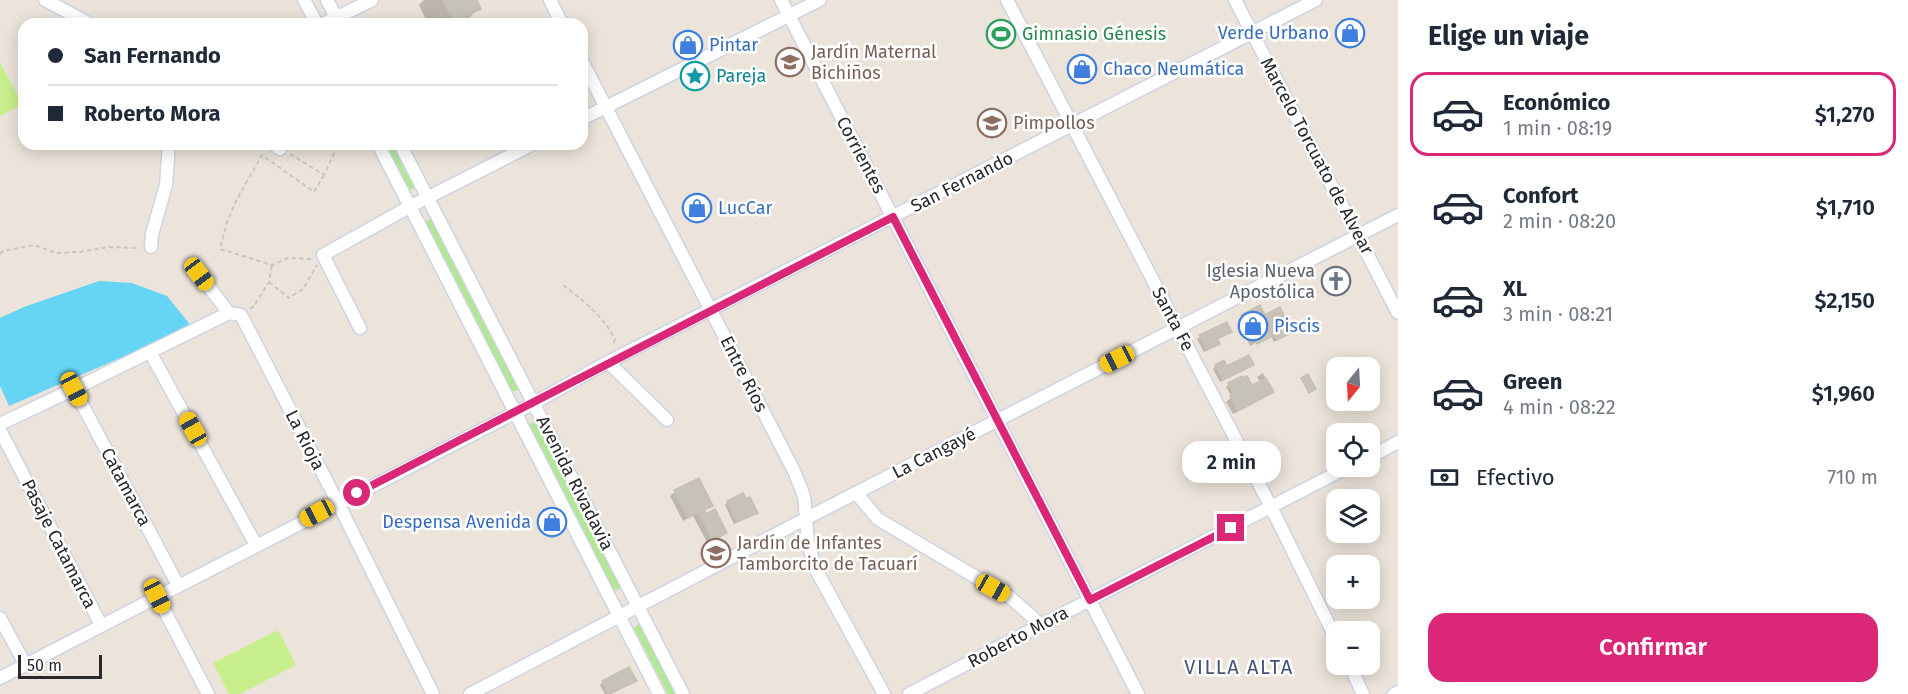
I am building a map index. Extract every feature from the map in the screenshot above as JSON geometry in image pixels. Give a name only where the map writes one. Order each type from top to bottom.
[{"type":"street","points":[[45,0],[79,18]]},
{"type":"street","points":[[304,0],[314,18]]},
{"type":"street","points":[[327,0],[336,18]]},
{"type":"street","points":[[343,18],[372,0]]},
{"type":"street","points":[[550,0],[559,18]]},
{"type":"street","name":"Corrientes","points":[[780,0],[1138,694]]},
{"type":"street","points":[[588,116],[820,0]]},
{"type":"street","name":"Santa Fe","points":[[1007,0],[1271,507],[1327,621]]},
{"type":"street","name":"Marcelo Torcuato de Alvear","points":[[1235,0],[1398,313]]},
{"type":"street","name":"San Fernando","points":[[0,678],[1316,0]]},
{"type":"street","name":"Entre Ríos","points":[[588,72],[794,471],[804,496],[808,543],[815,568],[884,694]]},
{"type":"street","points":[[151,247],[152,234],[166,185],[169,150]]},
{"type":"street","name":"Avenida Rivadavia","points":[[381,150],[659,694]]},
{"type":"street","name":"Avenida Rivadavia","points":[[402,150],[683,694]]},
{"type":"street","points":[[360,328],[323,255],[521,150]]},
{"type":"street","name":"La Cangayé","points":[[470,694],[638,605],[1398,215]]},
{"type":"street","name":"La Rioja","points":[[199,274],[235,314],[338,503],[433,694]]},
{"type":"street","points":[[0,424],[235,314]]},
{"type":"street","points":[[150,352],[256,545]]},
{"type":"street","points":[[608,363],[667,420]]},
{"type":"street","name":"Catamarca","points":[[74,389],[178,585]]},
{"type":"street","name":"Pasaje Catamarca","points":[[0,430],[101,625]]},
{"type":"street","points":[[1380,452],[1398,442]]},
{"type":"street","name":"Roberto Mora","points":[[909,694],[1329,477]]},
{"type":"street","points":[[856,494],[878,519],[1011,598],[1041,624]]},
{"type":"street","points":[[157,596],[207,694]]},
{"type":"street","points":[[0,618],[25,664]]},
{"type":"street","points":[[1354,675],[1364,694]]},
{"type":"path","points":[[284,150],[324,175]]},
{"type":"path","points":[[323,255],[311,259],[288,258],[272,265],[220,249],[227,222],[237,199],[262,155],[314,192],[336,150]]},
{"type":"path","points":[[0,254],[34,245],[56,253],[109,247],[133,249],[151,247]]},
{"type":"path","points":[[269,282],[289,298],[303,289],[323,255]]},
{"type":"path","points":[[235,314],[254,306],[269,282],[272,265]]},
{"type":"path","points":[[563,285],[589,305],[605,322],[615,339],[608,363]]},
{"type":"green space","points":[[0,62],[18,96],[18,106],[0,116]]},
{"type":"green space","points":[[387,150],[397,150],[415,184],[415,188],[410,190]]},
{"type":"green space","points":[[430,219],[520,389],[512,392],[425,222]]},
{"type":"green space","points":[[537,421],[622,587],[614,591],[529,424]]},
{"type":"green space","points":[[639,624],[675,694],[668,694],[634,628]]},
{"type":"green space","points":[[278,630],[296,665],[240,694],[229,694],[213,663]]},
{"type":"water","points":[[99,281],[132,283],[167,296],[192,327],[9,406],[0,386],[0,318],[24,307]]},
{"type":"building","points":[[443,0],[477,0],[481,9],[462,18],[452,18]]},
{"type":"building","points":[[1260,305],[1275,335],[1257,344],[1241,315]]},
{"type":"building","points":[[1280,307],[1291,333],[1277,340],[1264,315]]},
{"type":"building","points":[[1227,322],[1232,332],[1217,339],[1220,344],[1207,350],[1199,335]]},
{"type":"building","points":[[1249,355],[1254,365],[1223,380],[1215,365],[1224,360],[1227,366]]},
{"type":"building","points":[[1308,374],[1316,389],[1309,393],[1301,378]]},
{"type":"building","points":[[1242,376],[1243,378],[1247,376],[1252,385],[1234,394],[1228,383]]},
{"type":"building","points":[[1266,378],[1274,392],[1238,411],[1230,396]]},
{"type":"building","points":[[699,478],[713,506],[704,510],[706,514],[715,509],[727,533],[713,540],[698,512],[688,518],[674,490]]},
{"type":"building","points":[[743,493],[746,498],[750,497],[758,513],[737,522],[727,501]]},
{"type":"building","points":[[629,667],[637,681],[609,694],[602,681]]},
{"type":"place","name":"Verde Urbano","points":[[1350,33]]},
{"type":"place","name":"Gimnasio Génesis","points":[[1001,34]]},
{"type":"place","name":"Pintar","points":[[688,45]]},
{"type":"place","name":"Jardín Maternal Bichiños","points":[[790,62]]},
{"type":"place","name":"Chaco Neumática","points":[[1082,69]]},
{"type":"place","name":"Pareja","points":[[695,76]]},
{"type":"place","name":"Pimpollos","points":[[992,123]]},
{"type":"place","name":"LucCar","points":[[697,208]]},
{"type":"place","name":"Iglesia Nueva Apostólica","points":[[1336,281]]},
{"type":"place","name":"Piscis","points":[[1253,326]]},
{"type":"place","name":"Despensa Avenida","points":[[552,522]]},
{"type":"place","name":"Jardín de Infantes Tamborcito de Tacuarí","points":[[716,553]]},
{"type":"district","name":"VILLA ALTA","points":[[1239,667]]},
{"type":"route","points":[[357,493],[893,217],[1090,600],[1231,528]]}]
